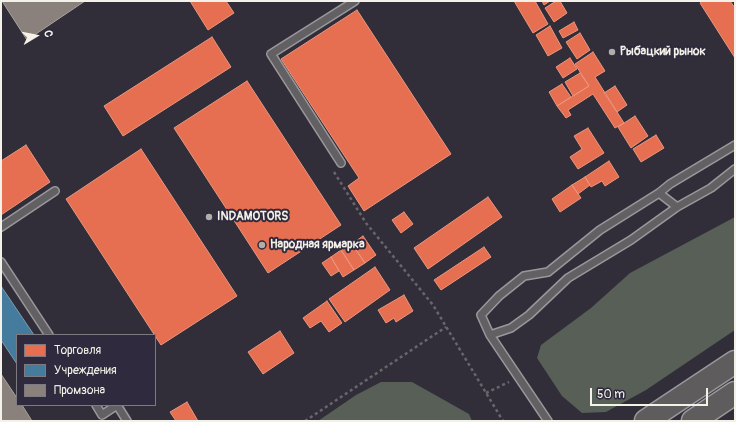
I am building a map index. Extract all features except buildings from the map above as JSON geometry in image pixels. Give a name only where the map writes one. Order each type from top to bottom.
[{"type":"highway","points":[[646,421],[735,362]]},
{"type":"highway","points":[[693,421],[735,393]]},
{"type":"lane","points":[[341,164],[271,54],[355,1]]},
{"type":"lane","points":[[548,421],[490,335],[481,315],[499,296],[524,276],[548,272],[600,230],[670,184],[735,145]]},
{"type":"lane","points":[[490,335],[511,328],[530,315],[568,278],[630,240],[677,207],[711,188],[735,169]]},
{"type":"lane","points":[[1,228],[55,191]]},
{"type":"lane","points":[[658,193],[677,207]]},
{"type":"lane","points":[[1,262],[48,334]]},
{"type":"lane","points":[[97,406],[102,415],[116,406]]},
{"type":"lane","points":[[118,406],[127,421]]},
{"type":"path","points":[[332,169],[366,223],[433,305],[503,421]]},
{"type":"path","points":[[305,421],[446,327]]},
{"type":"path","points":[[486,393],[518,377]]},
{"type":"shaded area","points":[[735,217],[735,330],[646,390],[606,412],[582,413],[562,396],[537,358],[541,345],[591,308],[630,273]]},
{"type":"shaded area","points":[[381,382],[412,382],[469,414],[472,421],[318,421],[356,395]]},
{"type":"place","name":"Рыбацкий рынок","points":[[612,52]]},
{"type":"place","name":"INDAMOTORS","points":[[209,217]]},
{"type":"place","name":"Народная ярмарка","points":[[262,245]]}]
